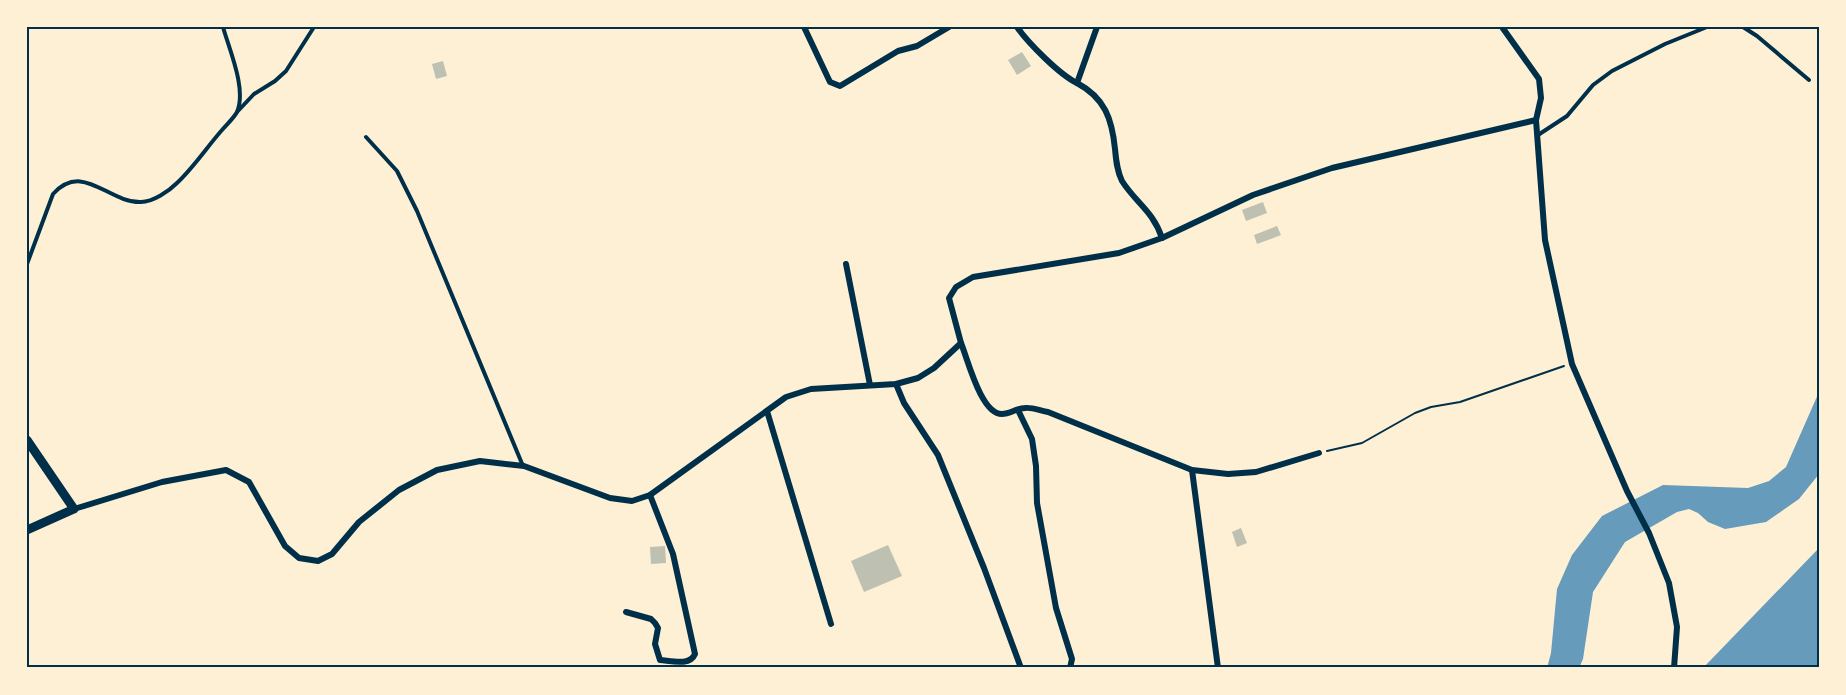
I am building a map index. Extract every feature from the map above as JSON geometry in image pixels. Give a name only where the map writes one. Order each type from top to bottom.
[{"type":"street","points":[[804,27],[830,82],[840,86],[898,51],[917,46],[949,27]]},
{"type":"street","points":[[1017,27],[1070,80],[1087,88],[1106,111],[1112,124],[1116,163],[1122,181],[1155,219],[1162,238]]},
{"type":"street","points":[[1077,83],[1096,27]]},
{"type":"street","points":[[1502,27],[1539,79],[1541,98],[1536,120],[1545,240],[1572,364],[1626,491],[1649,533],[1668,583],[1677,627],[1674,668]]},
{"type":"street","points":[[1319,453],[1256,472],[1228,474],[1192,470],[1048,412],[1025,407],[1002,414],[989,409],[983,401],[961,343],[949,298],[956,286],[973,277],[1119,253],[1162,238],[1253,195],[1332,168],[1536,120]]},
{"type":"street","points":[[846,264],[870,385]]},
{"type":"street","points":[[27,530],[74,509],[162,482],[226,470],[249,482],[285,546],[298,558],[318,561],[332,554],[359,522],[399,490],[437,470],[480,460],[524,466],[610,498],[632,501],[650,495],[786,397],[811,389],[896,384],[918,378],[934,368],[961,343]]},
{"type":"street","points":[[896,384],[904,403],[938,455],[984,568],[1021,668]]},
{"type":"street","points":[[1018,410],[1032,439],[1036,466],[1036,503],[1056,608],[1072,659],[1070,668]]},
{"type":"street","points":[[767,411],[831,624]]},
{"type":"street","points":[[27,440],[74,509]]},
{"type":"street","points":[[1192,470],[1218,668]]},
{"type":"street","points":[[626,612],[651,619],[655,623],[658,628],[655,644],[660,660],[689,661],[693,659],[695,654],[673,554],[650,495]]},
{"type":"lane","points":[[223,27],[237,75],[239,93],[237,112]]},
{"type":"lane","points":[[27,264],[53,194],[59,187],[67,183],[86,182],[125,200],[142,202],[156,197],[177,184],[254,94],[286,71],[314,27]]},
{"type":"lane","points":[[1538,135],[1567,117],[1593,84],[1612,70],[1665,44],[1707,27]]},
{"type":"lane","points":[[1743,27],[1809,80]]},
{"type":"lane","points":[[366,137],[397,171],[417,211],[524,466]]},
{"type":"path","points":[[1319,453],[1362,443],[1415,413],[1431,407],[1460,402],[1572,364]]},
{"type":"water","points":[[1819,392],[1819,474],[1799,499],[1766,522],[1725,529],[1708,522],[1689,509],[1677,512],[1625,542],[1593,592],[1583,659],[1579,668],[1547,668],[1551,653],[1557,589],[1572,555],[1602,516],[1663,485],[1748,488],[1769,481],[1786,467]]},
{"type":"water","points":[[1819,548],[1819,668],[1703,668]]},
{"type":"building","points":[[1022,52],[1031,66],[1017,75],[1008,60]]},
{"type":"building","points":[[443,61],[447,76],[436,79],[432,64]]},
{"type":"building","points":[[1263,202],[1267,213],[1246,221],[1242,210]]},
{"type":"building","points":[[1277,226],[1281,235],[1257,244],[1254,235]]},
{"type":"building","points":[[1241,528],[1247,543],[1237,547],[1232,532]]},
{"type":"building","points":[[888,545],[902,576],[864,592],[851,561]]},
{"type":"building","points":[[665,546],[666,563],[651,564],[650,547]]}]
